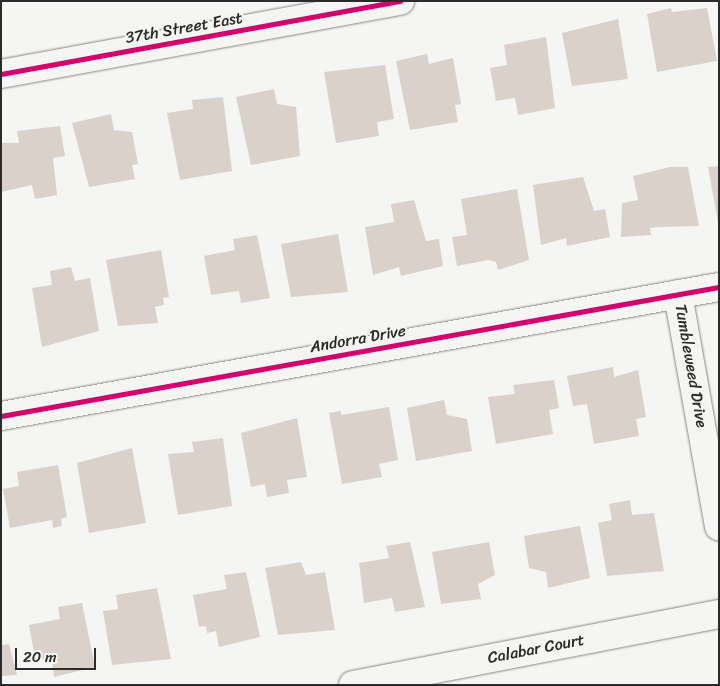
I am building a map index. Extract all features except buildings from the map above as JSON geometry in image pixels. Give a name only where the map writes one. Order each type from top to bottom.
[{"type":"street","name":"37th Street East","points":[[1,74],[400,1]]},
{"type":"street","name":"Andorra Drive","points":[[1,416],[719,287]]},
{"type":"street","name":"Tumbleweed Drive","points":[[678,294],[719,526]]},
{"type":"street","name":"Calabar Court","points":[[353,685],[719,614]]},
{"type":"cycle path","points":[[1,74],[400,1]]},
{"type":"cycle path","points":[[1,416],[719,287]]}]
